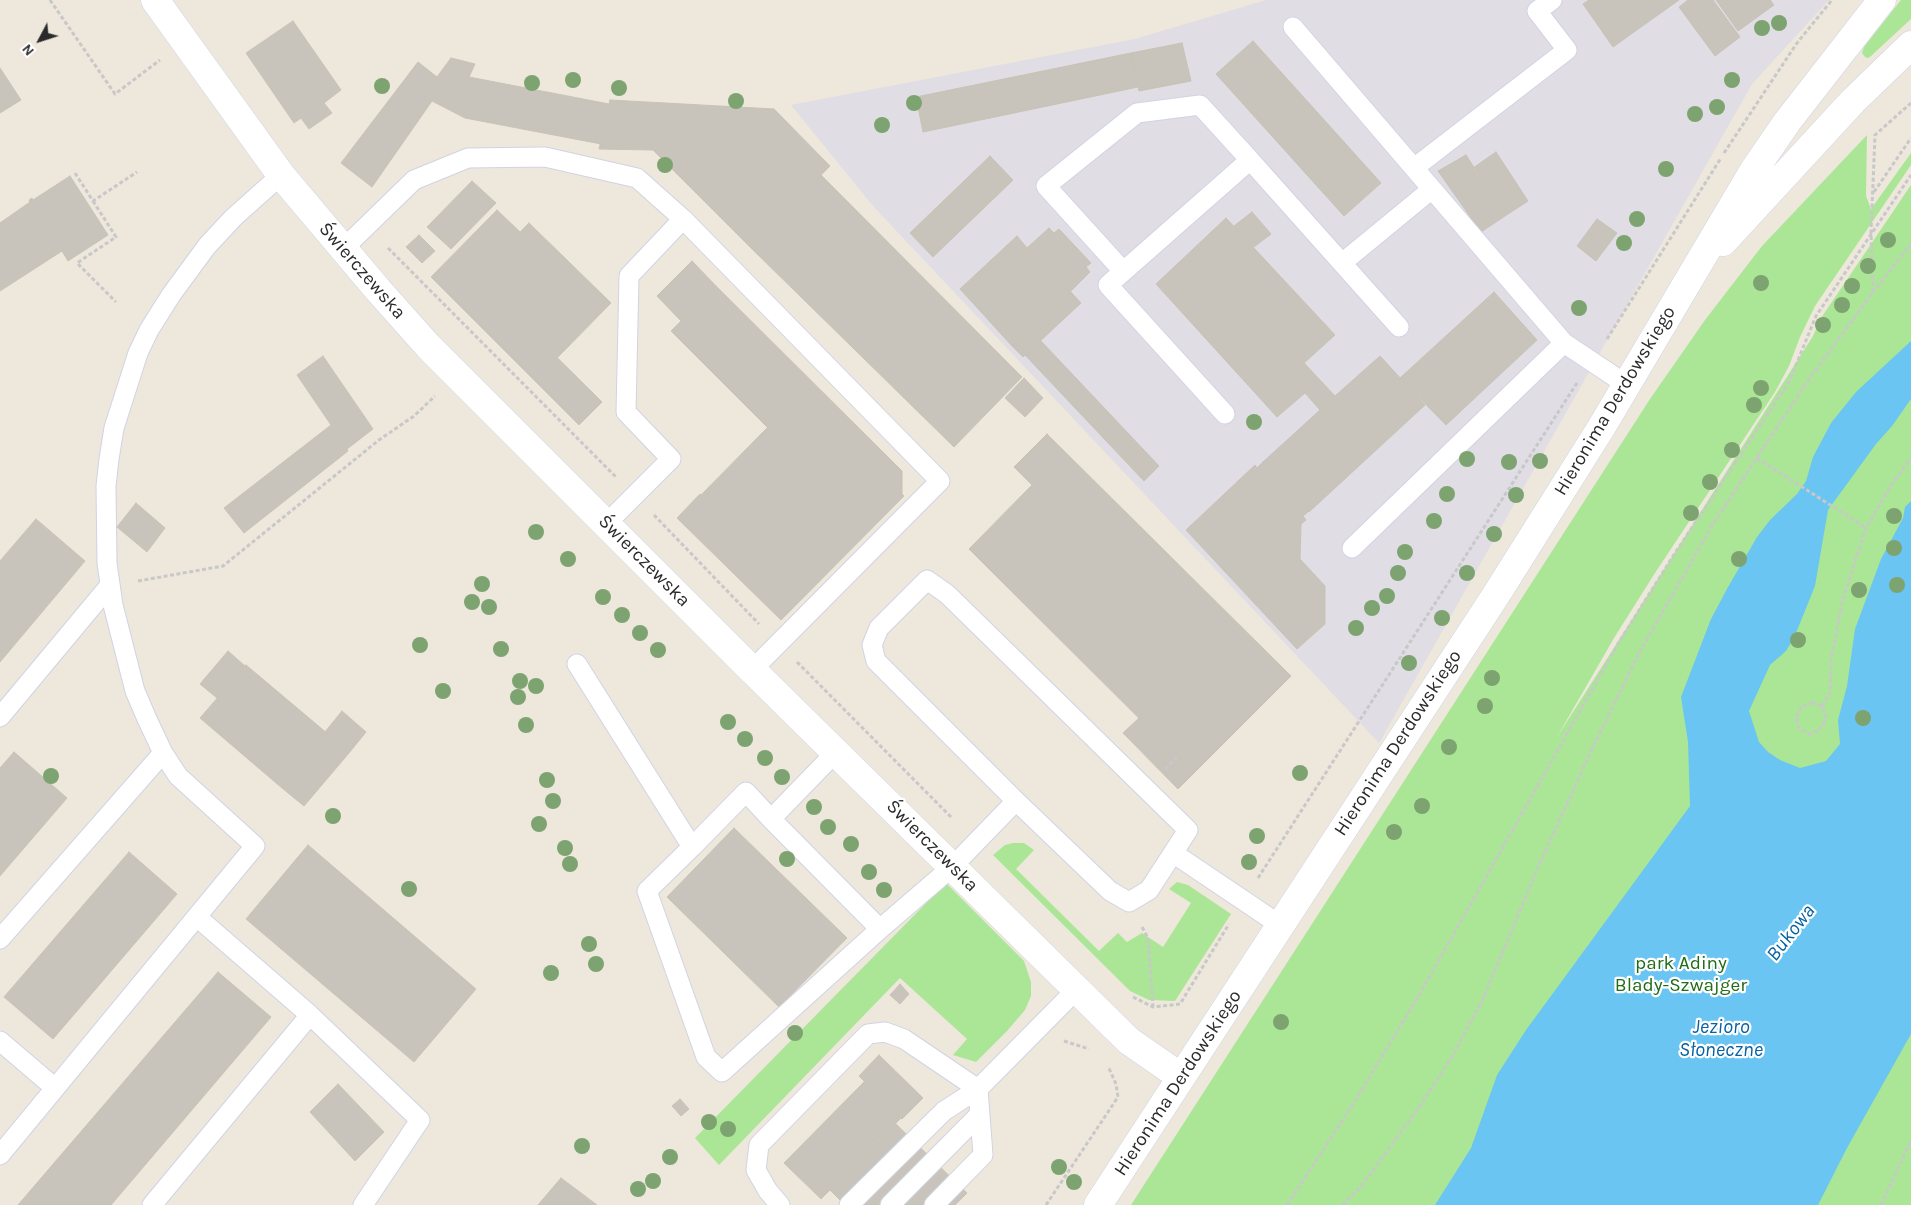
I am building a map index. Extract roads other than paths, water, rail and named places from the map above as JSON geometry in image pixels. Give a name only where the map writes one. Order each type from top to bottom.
[{"type":"main road","name":"Świerczewska","points":[[155,0],[282,175],[343,249],[428,346],[1076,990],[1129,1041],[1181,1077]]},
{"type":"main road","name":"Hieronima Derdowskiego","points":[[1098,1205],[1496,596],[1626,385],[1759,162],[1787,122],[1882,0]]},
{"type":"main road","name":"Hieronima Derdowskiego","points":[[1691,276],[1853,101],[1911,45]]},
{"type":"lane","points":[[1414,168],[1567,50],[1537,11],[1552,0]]},
{"type":"lane","points":[[1293,27],[1564,343],[1626,385]]},
{"type":"lane","points":[[1123,272],[1046,186],[1137,113],[1200,105],[1399,327]]},
{"type":"lane","points":[[343,249],[414,180],[468,158],[545,157],[637,178],[683,219],[940,481],[752,670]]},
{"type":"lane","points":[[1225,414],[1108,285],[1250,160]]},
{"type":"lane","points":[[0,1155],[255,846],[178,776],[163,754],[135,691],[113,605],[110,585],[107,554],[106,486],[108,459],[114,428],[138,353],[148,330],[170,294],[207,246],[233,218],[282,175]]},
{"type":"lane","points":[[1342,263],[1432,189]]},
{"type":"lane","points":[[607,523],[671,459],[626,412],[629,276],[683,219]]},
{"type":"lane","points":[[1352,548],[1564,343]]},
{"type":"lane","points":[[927,580],[947,594],[1188,830],[1174,852],[1149,890],[1129,902],[1110,891],[1016,801],[876,661],[872,645],[879,628],[927,580]]},
{"type":"lane","points":[[0,717],[110,585]]},
{"type":"lane","points":[[577,664],[692,847]]},
{"type":"lane","points":[[771,819],[836,752]]},
{"type":"lane","points":[[0,939],[163,754]]},
{"type":"lane","points":[[880,929],[746,792],[648,891],[706,1057],[722,1072],[880,929],[952,867],[1016,801]]},
{"type":"lane","points":[[1174,852],[1280,925]]},
{"type":"lane","points":[[197,916],[310,1015],[420,1120],[363,1205]]},
{"type":"lane","points":[[849,1205],[944,1111],[978,1089],[1076,990]]},
{"type":"lane","points":[[152,1205],[310,1015]]},
{"type":"lane","points":[[780,1205],[768,1191],[756,1170],[759,1145],[868,1034],[885,1032],[904,1039],[978,1089]]},
{"type":"lane","points":[[0,1041],[56,1088]]},
{"type":"lane","points":[[934,1205],[984,1155],[978,1089]]},
{"type":"lane","points":[[890,1205],[980,1114]]},
{"type":"water","name":"Jezioro Słoneczne","points":[[1911,341],[1911,399],[1828,510],[1815,586],[1794,638],[1786,651],[1770,665],[1749,711],[1759,742],[1768,752],[1780,760],[1800,768],[1826,761],[1840,744],[1838,720],[1847,686],[1855,629],[1881,559],[1903,518],[1905,507],[1911,501],[1911,1034],[1847,1148],[1818,1205],[1435,1205],[1471,1148],[1497,1075],[1526,1030],[1690,806],[1688,742],[1681,697],[1711,619],[1728,587],[1757,537],[1770,520],[1797,494],[1806,481],[1813,457],[1831,423],[1856,392]]},
{"type":"water label","name":"Bukowa","points":[[1791,933]]},
{"type":"park label","name":"park Adiny Blady-Szwajger","points":[[1681,975]]}]
